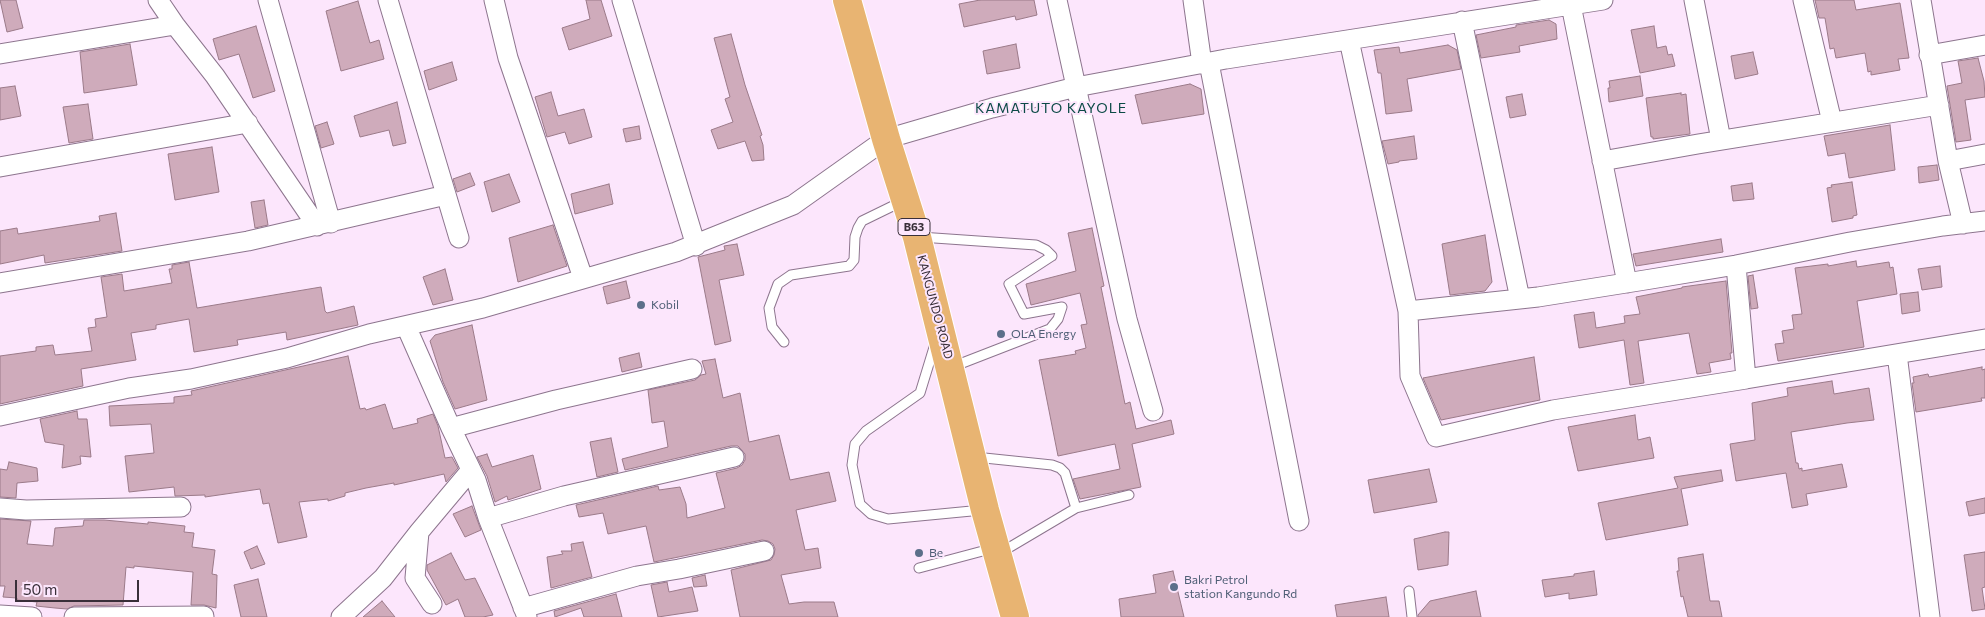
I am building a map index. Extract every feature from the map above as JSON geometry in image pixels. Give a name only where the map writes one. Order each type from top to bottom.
[{"type":"highway","name":"KANGUNDO ROAD","points":[[847,0],[886,139],[917,237],[985,510],[1015,617]]},
{"type":"street","points":[[158,0],[324,224]]},
{"type":"street","points":[[268,0],[324,224]]},
{"type":"street","points":[[388,0],[459,238]]},
{"type":"street","points":[[494,0],[508,58],[583,278]]},
{"type":"street","points":[[622,0],[696,246]]},
{"type":"street","points":[[1057,0],[1101,192],[1110,242],[1128,319],[1153,411]]},
{"type":"street","points":[[1193,0],[1299,521]]},
{"type":"street","points":[[0,416],[129,388],[191,379],[278,360],[369,334],[483,308],[696,246],[792,205],[886,139],[992,108],[1076,87],[1462,21],[1527,6],[1571,5],[1603,0]]},
{"type":"street","points":[[1694,0],[1721,140]]},
{"type":"street","points":[[1803,0],[1832,122]]},
{"type":"street","points":[[1921,0],[1948,161],[1963,224]]},
{"type":"street","points":[[1571,5],[1627,283]]},
{"type":"street","points":[[1462,21],[1520,299]]},
{"type":"street","points":[[0,54],[175,25]]},
{"type":"street","points":[[1349,40],[1408,312],[1410,376],[1436,436],[1553,410],[1985,339]]},
{"type":"street","points":[[1929,56],[1985,45]]},
{"type":"street","points":[[1602,161],[1939,105]]},
{"type":"street","points":[[0,167],[248,123]]},
{"type":"street","points":[[1948,161],[1985,154]]},
{"type":"street","points":[[0,283],[248,240],[446,195]]},
{"type":"street","points":[[1408,312],[1520,299],[1627,283],[1736,265],[1805,250],[1985,221]]},
{"type":"street","points":[[1736,265],[1746,379]]},
{"type":"street","points":[[406,326],[471,470],[525,612],[637,576],[764,551]]},
{"type":"street","points":[[1896,354],[1930,617]]},
{"type":"street","points":[[451,428],[556,400],[692,369]]},
{"type":"street","points":[[488,518],[564,496],[734,457]]},
{"type":"street","points":[[341,617],[383,578],[471,470]]},
{"type":"street","points":[[0,508],[26,510],[181,507]]},
{"type":"street","points":[[419,532],[415,578],[432,604]]},
{"type":"street","points":[[0,614],[32,617]]},
{"type":"street","points":[[74,617],[204,616]]},
{"type":"lane","points":[[784,342],[772,327],[769,308],[778,284],[791,274],[849,266],[854,260],[855,237],[862,221],[905,200]]},
{"type":"lane","points":[[917,237],[1036,246],[1046,250],[1052,256],[1009,284],[1024,314],[1062,307],[1058,319],[1050,328],[951,368]]},
{"type":"lane","points":[[940,327],[920,393],[866,431],[855,444],[852,466],[860,504],[871,514],[888,519],[985,510]]},
{"type":"lane","points":[[973,456],[1052,465],[1060,468],[1064,473],[1076,508]]},
{"type":"lane","points":[[919,568],[997,550],[1076,508],[1129,495]]},
{"type":"lane","points":[[1409,591],[1412,617]]},
{"type":"building","points":[[0,0],[16,0],[23,28],[7,32]]},
{"type":"building","points":[[586,0],[601,0],[612,36],[569,50],[562,28],[590,19]]},
{"type":"building","points":[[980,0],[1034,0],[1037,15],[1016,20],[1015,16],[964,27],[959,4]]},
{"type":"building","points":[[1815,0],[1854,0],[1856,10],[1900,3],[1909,58],[1898,59],[1900,70],[1871,75],[1871,71],[1868,72],[1865,53],[1836,58],[1834,48],[1830,49],[1825,18],[1819,18]]},
{"type":"building","points":[[358,1],[370,43],[379,40],[384,59],[341,71],[326,11]]},
{"type":"building","points":[[1549,20],[1556,24],[1557,39],[1519,46],[1520,52],[1481,58],[1476,35],[1516,27],[1516,25]]},
{"type":"building","points":[[256,26],[275,91],[253,98],[239,54],[219,60],[213,39]]},
{"type":"building","points":[[1654,26],[1657,48],[1666,46],[1668,55],[1672,54],[1675,66],[1640,73],[1631,30]]},
{"type":"building","points":[[731,34],[745,85],[762,135],[760,136],[764,160],[752,161],[745,141],[718,149],[711,130],[733,122],[725,99],[730,97],[714,38]]},
{"type":"building","points":[[130,44],[137,85],[84,93],[80,52]]},
{"type":"building","points":[[1016,44],[1020,68],[987,74],[983,51]]},
{"type":"building","points":[[1448,45],[1457,50],[1461,69],[1407,79],[1412,111],[1386,114],[1381,73],[1378,73],[1374,50],[1399,47],[1400,53]]},
{"type":"building","points":[[1753,52],[1758,74],[1735,79],[1731,56]]},
{"type":"building","points":[[1978,58],[1984,81],[1985,97],[1965,100],[1971,140],[1956,142],[1947,86],[1962,83],[1958,61]]},
{"type":"building","points":[[452,62],[457,80],[429,90],[424,71]]},
{"type":"building","points":[[1640,76],[1643,96],[1609,102],[1609,81]]},
{"type":"building","points":[[1190,84],[1201,89],[1204,114],[1142,124],[1135,95]]},
{"type":"building","points":[[15,86],[21,116],[0,120],[0,88]]},
{"type":"building","points":[[551,92],[558,116],[584,109],[592,137],[569,144],[565,132],[547,137],[535,97]]},
{"type":"building","points":[[1681,93],[1681,95],[1686,94],[1690,134],[1653,139],[1651,137],[1646,98]]},
{"type":"building","points":[[1522,94],[1526,115],[1510,118],[1506,97]]},
{"type":"building","points":[[397,102],[406,143],[393,146],[389,130],[360,137],[354,116]]},
{"type":"building","points":[[88,104],[93,139],[69,143],[63,107]]},
{"type":"building","points":[[327,122],[334,144],[321,148],[315,126]]},
{"type":"building","points":[[1890,125],[1895,170],[1849,178],[1845,153],[1828,156],[1824,136]]},
{"type":"building","points":[[639,126],[641,139],[626,142],[623,129]]},
{"type":"building","points":[[1414,136],[1417,159],[1388,164],[1382,141]]},
{"type":"building","points":[[212,147],[219,192],[175,200],[168,154]]},
{"type":"building","points":[[1937,165],[1939,180],[1919,183],[1918,167]]},
{"type":"building","points":[[470,173],[475,185],[457,192],[453,179]]},
{"type":"building","points":[[509,174],[520,202],[492,212],[484,182]]},
{"type":"building","points":[[1852,182],[1857,215],[1853,216],[1853,218],[1832,222],[1827,188],[1832,187],[1831,185]]},
{"type":"building","points":[[1752,183],[1754,199],[1733,201],[1731,186]]},
{"type":"building","points":[[609,184],[613,204],[575,214],[571,194]]},
{"type":"building","points":[[264,200],[268,225],[255,228],[251,202]]},
{"type":"building","points":[[116,213],[122,251],[45,263],[44,255],[0,264],[0,231],[17,228],[18,234],[100,221],[99,216]]},
{"type":"building","points":[[553,225],[567,266],[518,282],[509,238]]},
{"type":"building","points":[[1092,228],[1104,286],[1101,287],[1125,404],[1130,402],[1136,429],[1171,420],[1174,434],[1132,444],[1141,487],[1080,499],[1073,479],[1120,469],[1115,444],[1058,456],[1039,360],[1076,354],[1075,351],[1086,348],[1081,325],[1087,324],[1080,293],[1031,305],[1026,284],[1076,271],[1068,233]]},
{"type":"building","points":[[1485,235],[1492,282],[1485,291],[1450,295],[1442,244]]},
{"type":"building","points":[[1721,239],[1723,252],[1636,266],[1633,254]]},
{"type":"building","points":[[737,244],[744,275],[719,280],[731,341],[715,345],[698,257],[725,250],[724,246]]},
{"type":"building","points":[[1856,261],[1857,267],[1889,262],[1890,268],[1893,267],[1897,294],[1857,301],[1864,347],[1778,361],[1775,344],[1784,343],[1782,331],[1794,329],[1792,315],[1802,314],[1795,268],[1828,264],[1828,266]]},
{"type":"building","points":[[189,262],[197,308],[321,287],[325,311],[327,313],[354,306],[358,325],[287,340],[286,332],[237,340],[238,345],[194,352],[189,319],[156,325],[156,329],[131,333],[136,360],[81,369],[83,386],[0,404],[0,356],[36,351],[36,347],[53,345],[55,355],[92,351],[88,328],[96,327],[95,319],[107,317],[101,277],[122,274],[124,291],[172,283],[169,269],[172,269],[172,265]]},
{"type":"building","points":[[1940,266],[1942,287],[1922,290],[1918,269]]},
{"type":"building","points":[[445,269],[453,300],[433,305],[423,277]]},
{"type":"building","points":[[1753,275],[1758,308],[1751,309],[1748,276]]},
{"type":"building","points":[[626,281],[630,298],[607,304],[603,287]]},
{"type":"building","points":[[1726,281],[1732,353],[1730,353],[1731,359],[1709,363],[1711,372],[1697,374],[1689,333],[1638,341],[1644,383],[1630,385],[1624,340],[1579,348],[1574,315],[1594,312],[1596,328],[1625,323],[1624,316],[1640,314],[1636,297],[1682,287]]},
{"type":"building","points":[[1918,292],[1920,311],[1902,314],[1900,294]]},
{"type":"building","points":[[472,325],[487,400],[455,409],[443,382],[430,341],[435,335]]},
{"type":"building","points":[[639,353],[642,367],[622,372],[619,358]]},
{"type":"building","points":[[348,356],[360,409],[365,408],[366,410],[385,404],[393,429],[418,423],[417,419],[433,414],[438,426],[445,458],[452,457],[458,468],[446,482],[444,474],[394,485],[394,483],[366,488],[345,493],[345,496],[328,501],[328,499],[299,502],[307,537],[278,543],[269,503],[263,504],[260,489],[205,497],[205,495],[175,496],[174,487],[129,492],[125,456],[154,453],[151,424],[110,426],[109,406],[174,403],[174,397],[192,395],[191,391]]},
{"type":"building","points":[[1534,357],[1540,400],[1441,420],[1423,378]]},
{"type":"building","points":[[715,359],[723,398],[740,393],[749,442],[779,435],[790,480],[829,472],[836,501],[796,510],[805,550],[818,548],[821,568],[781,575],[789,604],[834,602],[838,617],[740,617],[731,570],[771,560],[775,549],[773,544],[768,541],[762,540],[654,562],[646,526],[608,534],[603,513],[579,517],[576,505],[658,486],[659,490],[680,487],[686,504],[687,518],[725,508],[716,473],[742,465],[745,460],[745,454],[738,446],[625,470],[622,459],[668,447],[664,421],[652,423],[648,390],[695,380],[701,375],[706,374],[702,361]]},
{"type":"building","points":[[1982,367],[1982,370],[1985,369],[1985,398],[1981,398],[1982,401],[1916,412],[1912,383],[1914,383],[1913,377],[1928,374],[1929,377]]},
{"type":"building","points":[[1832,381],[1834,394],[1869,388],[1874,420],[1791,432],[1796,463],[1798,463],[1799,469],[1802,468],[1802,471],[1842,464],[1847,487],[1806,494],[1808,505],[1792,508],[1786,473],[1736,481],[1730,444],[1755,440],[1752,403],[1788,396],[1787,388]]},
{"type":"building","points":[[77,411],[78,419],[87,419],[91,457],[80,456],[81,464],[62,468],[64,445],[45,442],[40,419]]},
{"type":"building","points":[[1635,415],[1638,440],[1650,437],[1654,458],[1578,471],[1568,427]]},
{"type":"building","points":[[611,438],[618,472],[597,477],[590,442]]},
{"type":"building","points":[[487,454],[492,467],[533,455],[541,489],[508,500],[507,496],[495,502],[487,476],[477,457]]},
{"type":"building","points":[[9,462],[37,468],[38,481],[17,483],[16,498],[0,497],[0,469],[7,470]]},
{"type":"building","points":[[1429,469],[1437,502],[1374,513],[1368,480]]},
{"type":"building","points":[[1721,470],[1723,481],[1681,489],[1688,525],[1606,540],[1598,503],[1678,488],[1674,477]]},
{"type":"building","points":[[1985,498],[1985,513],[1969,516],[1966,502]]},
{"type":"building","points":[[472,506],[481,530],[465,537],[453,514]]},
{"type":"building","points":[[0,519],[31,521],[27,544],[53,546],[55,528],[83,526],[84,520],[148,524],[148,522],[185,526],[184,532],[194,533],[192,547],[215,550],[212,574],[217,575],[216,608],[204,605],[191,605],[193,572],[134,566],[134,568],[126,567],[123,605],[74,606],[67,609],[36,606],[37,602],[3,597],[5,586],[0,586]]},
{"type":"building","points":[[1449,532],[1448,565],[1418,570],[1414,539]]},
{"type":"building","points":[[583,542],[592,577],[551,588],[547,557],[563,554],[561,551],[572,551],[571,544]]},
{"type":"building","points":[[257,546],[265,564],[251,569],[244,552]]},
{"type":"building","points":[[1985,552],[1985,587],[1982,588],[1985,609],[1972,611],[1964,555]]},
{"type":"building","points":[[451,553],[465,580],[475,578],[493,615],[465,617],[458,599],[446,605],[427,570],[427,565]]},
{"type":"building","points":[[1703,554],[1710,601],[1719,601],[1722,617],[1688,617],[1683,596],[1681,597],[1677,571],[1679,571],[1678,558]]},
{"type":"building","points":[[1173,571],[1184,617],[1121,617],[1119,599],[1156,593],[1153,575]]},
{"type":"building","points":[[1594,571],[1597,595],[1569,599],[1569,593],[1545,597],[1542,580],[1574,576],[1574,574]]},
{"type":"building","points":[[705,575],[707,586],[694,587],[692,578]]},
{"type":"building","points":[[258,579],[267,617],[241,617],[234,585]]},
{"type":"building","points":[[667,582],[669,592],[692,587],[698,611],[658,617],[651,585]]},
{"type":"building","points":[[1476,591],[1481,617],[1418,617],[1430,601]]},
{"type":"building","points":[[616,594],[622,617],[584,617],[581,608],[555,617],[554,611]]},
{"type":"building","points":[[1386,597],[1389,617],[1337,617],[1335,605]]},
{"type":"building","points":[[382,601],[395,617],[363,617]]},
{"type":"place","name":"Kobil","points":[[641,305]]},
{"type":"place","name":"OLA Energy","points":[[1001,334]]},
{"type":"place","name":"Be","points":[[919,553]]},
{"type":"place","name":"Bakri Petrol station Kangundo Rd","points":[[1174,587]]},
{"type":"district","name":"KAMATUTO KAYOLE","points":[[1051,108]]}]
